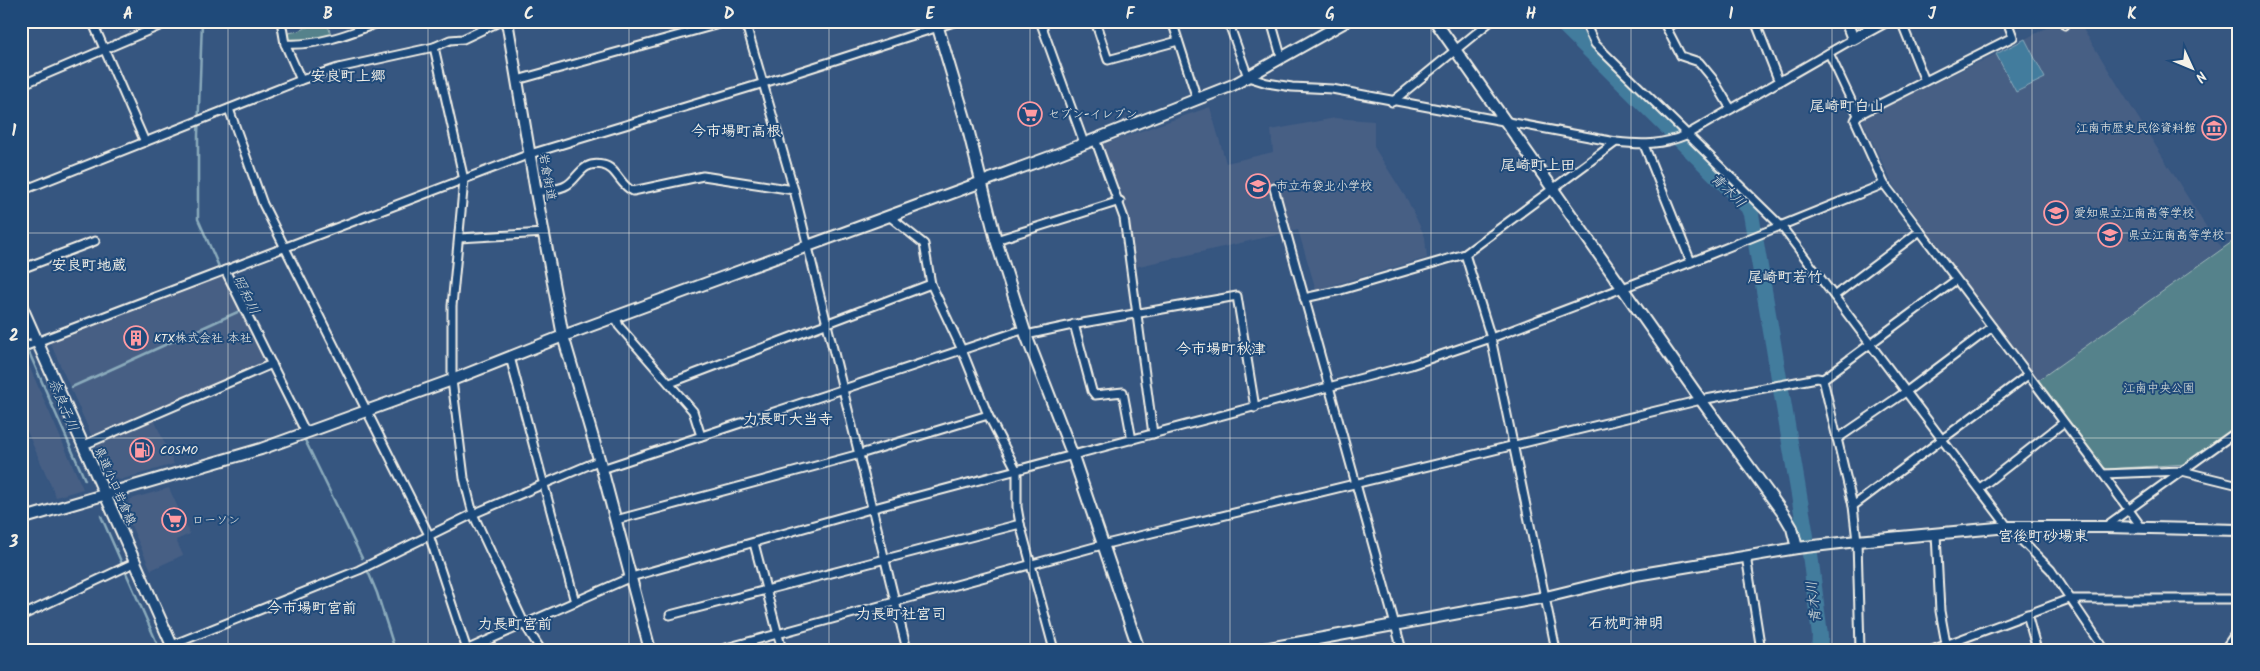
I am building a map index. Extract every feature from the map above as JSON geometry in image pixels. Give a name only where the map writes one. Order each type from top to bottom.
[{"type":"street","points":[[92,21],[145,142]]},
{"type":"street","points":[[21,85],[171,21]]},
{"type":"street","points":[[281,21],[285,44],[301,80]]},
{"type":"street","points":[[285,44],[304,45],[333,39],[383,21]]},
{"type":"street","points":[[21,191],[301,80],[338,68],[434,47],[450,40],[463,39],[501,21]]},
{"type":"street","name":"岩倉街道","points":[[507,21],[536,192],[564,336],[616,520],[650,650]]},
{"type":"street","points":[[517,80],[730,21]]},
{"type":"street","points":[[745,21],[794,190],[907,650]]},
{"type":"street","points":[[21,338],[35,337],[285,249],[530,154],[764,84],[937,24],[957,21]]},
{"type":"street","points":[[1040,21],[1084,143]]},
{"type":"street","points":[[1095,21],[1108,60],[1178,41]]},
{"type":"street","points":[[1172,21],[1197,99]]},
{"type":"street","points":[[1228,21],[1248,77]]},
{"type":"street","points":[[1270,21],[1281,56]]},
{"type":"street","points":[[21,519],[261,449],[452,380],[564,336],[981,182],[1197,99],[1248,77],[1281,56],[1347,21]]},
{"type":"street","points":[[1435,21],[1701,400],[1785,516],[1792,528],[1797,548]]},
{"type":"street","points":[[1392,102],[1492,21]]},
{"type":"street","points":[[1584,21],[1595,44],[1685,136],[1782,227],[1943,438],[2008,528],[2051,570],[2105,650]]},
{"type":"street","points":[[1680,21],[1666,27],[1681,56],[1699,62],[1713,79],[1731,109]]},
{"type":"street","points":[[1755,21],[1779,82]]},
{"type":"street","points":[[1846,21],[1853,39]]},
{"type":"street","points":[[1248,77],[1267,83],[1332,89],[1508,123],[1616,142],[1644,145],[1674,140],[1685,136],[1886,21]]},
{"type":"street","points":[[1901,21],[1925,80]]},
{"type":"street","points":[[2007,21],[2013,37],[1858,115],[1855,120],[1884,184],[2142,528]]},
{"type":"street","points":[[937,24],[996,240],[1026,332],[1073,456],[1139,650]]},
{"type":"street","points":[[434,47],[464,180],[452,306],[452,380],[464,478],[473,514],[525,624],[541,650]]},
{"type":"street","points":[[1829,53],[1858,115]]},
{"type":"street","points":[[229,109],[263,204],[429,535],[467,650],[631,577],[873,509],[1411,365],[1491,338],[1691,262],[1782,227],[1884,184]]},
{"type":"street","points":[[1095,139],[1120,201],[1124,218],[1139,314],[1153,434]]},
{"type":"street","points":[[1304,298],[1341,290],[1465,254],[1554,190],[1616,142]]},
{"type":"street","points":[[1644,145],[1691,262]]},
{"type":"street","points":[[536,192],[567,185],[580,170],[596,165],[605,165],[611,169],[626,187],[633,191],[703,176],[794,190]]},
{"type":"street","points":[[1274,188],[1402,650]]},
{"type":"street","points":[[996,240],[1120,201]]},
{"type":"street","points":[[889,216],[924,244],[931,284],[962,350],[988,416],[1017,471],[1017,507],[1020,524],[1054,650]]},
{"type":"street","points":[[1834,296],[1920,232]]},
{"type":"street","points":[[459,238],[544,233]]},
{"type":"street","points":[[21,269],[95,241]]},
{"type":"street","points":[[1465,254],[1491,338],[1556,650]]},
{"type":"street","points":[[221,271],[303,434]]},
{"type":"street","points":[[719,650],[1030,564],[1355,482],[1701,400],[1817,378],[1823,379],[1956,280]]},
{"type":"street","points":[[670,383],[931,284]]},
{"type":"street","points":[[173,648],[359,570],[473,514],[543,485],[600,465],[701,436],[844,390],[962,350],[1026,332],[1237,296],[1255,408]]},
{"type":"street","name":"県道小口岩倉線","points":[[21,305],[84,445],[110,492],[136,562],[173,648]]},
{"type":"street","points":[[616,317],[619,326],[693,412],[701,436]]},
{"type":"street","points":[[1074,324],[1092,391],[1095,395],[1123,392],[1132,440]]},
{"type":"street","points":[[1837,439],[1906,391],[1992,327]]},
{"type":"street","points":[[21,348],[35,337]]},
{"type":"street","points":[[510,358],[575,602]]},
{"type":"street","points":[[84,445],[269,366]]},
{"type":"street","points":[[1853,506],[2028,375]]},
{"type":"street","points":[[1823,379],[1853,506],[1860,650]]},
{"type":"street","points":[[616,520],[860,454],[988,416]]},
{"type":"street","points":[[1980,488],[2063,423]]},
{"type":"street","points":[[2106,527],[2239,430]]},
{"type":"street","points":[[2103,474],[2182,471],[2239,485]]},
{"type":"street","points":[[670,615],[1020,524]]},
{"type":"street","points":[[1258,650],[1546,597],[1636,575],[1856,540],[2008,528],[2106,527],[2239,530]]},
{"type":"street","points":[[1936,534],[1940,611],[1947,648]]},
{"type":"street","points":[[754,543],[782,650]]},
{"type":"street","points":[[1746,556],[1761,650]]},
{"type":"street","points":[[21,616],[136,562]]},
{"type":"street","points":[[1932,650],[1947,648],[2027,614],[2069,599],[2239,599]]},
{"type":"street","points":[[2027,614],[2037,650]]},
{"type":"street","points":[[2226,650],[2239,631]]},
{"type":"shaded area","name":"愛知県立江南高等学校","points":[[2053,21],[2078,21],[2215,241],[2222,248],[2037,381],[1893,185],[1863,122],[1865,116],[1996,54],[2054,24]]},
{"type":"shaded area","points":[[2025,39],[2045,78],[2016,92],[1996,54]]},
{"type":"shaded area","name":"市立布袋北小学校","points":[[1210,107],[1226,163],[1273,152],[1271,130],[1335,118],[1374,121],[1374,147],[1408,201],[1425,237],[1427,258],[1316,290],[1298,230],[1135,267],[1126,207],[1103,144]]},
{"type":"shaded area","points":[[222,275],[265,363],[93,439],[49,340]]},
{"type":"shaded area","points":[[23,352],[83,489],[56,497],[21,418]]},
{"type":"shaded area","points":[[153,417],[174,464],[120,480],[108,474],[95,443]]},
{"type":"shaded area","points":[[169,488],[190,534],[176,540],[183,555],[151,570],[124,510],[131,499]]},
{"type":"green space","points":[[320,21],[326,21],[333,39],[285,44],[283,34],[299,31]]},
{"type":"green space","name":"江南中央公園","points":[[2239,237],[2239,426],[2186,464],[2107,469],[2099,464],[2037,381]]},
{"type":"waterway","name":"昭和川","points":[[202,21],[198,135],[198,219],[220,269]]},
{"type":"waterway","name":"青木川","points":[[1560,21],[1748,207],[1751,214],[1806,536]]},
{"type":"waterway","points":[[72,387],[242,310]]},
{"type":"waterway","name":"奈良子川","points":[[21,343],[24,341],[85,480]]},
{"type":"waterway","name":"昭和川","points":[[289,406],[301,430]]},
{"type":"waterway","name":"昭和川","points":[[304,438],[362,558]]},
{"type":"waterway","name":"奈良子川","points":[[101,516],[160,650]]},
{"type":"waterway","name":"青木川","points":[[1810,554],[1820,636],[1819,650]]},
{"type":"waterway","name":"昭和川","points":[[367,569],[377,593],[395,650]]},
{"type":"place","name":"セブン-イレブン","points":[[1030,114]]},
{"type":"place","name":"江南市歴史民俗資料館","points":[[2214,128]]},
{"type":"place","name":"市立布袋北小学校","points":[[1258,186]]},
{"type":"place","name":"愛知県立江南高等学校","points":[[2056,213]]},
{"type":"place","name":"県立江南高等学校","points":[[2110,235]]},
{"type":"place","name":"KTX株式会社 本社","points":[[136,338]]},
{"type":"place","name":"COSMO","points":[[142,450]]},
{"type":"place","name":"ローソン","points":[[174,520]]},
{"type":"district","name":"安良町上郷","points":[[348,77]]},
{"type":"district","name":"尾崎町白山","points":[[1847,107]]},
{"type":"district","name":"今市場町高根","points":[[736,132]]},
{"type":"district","name":"尾崎町上田","points":[[1538,166]]},
{"type":"district","name":"安良町地蔵","points":[[89,266]]},
{"type":"district","name":"尾崎町若竹","points":[[1785,278]]},
{"type":"district","name":"今市場町秋津","points":[[1221,350]]},
{"type":"district","name":"力長町大当寺","points":[[788,420]]},
{"type":"district","name":"宮後町砂場東","points":[[2043,537]]},
{"type":"district","name":"今市場町宮前","points":[[312,609]]},
{"type":"district","name":"力長町社宮司","points":[[901,615]]},
{"type":"district","name":"石枕町神明","points":[[1626,624]]},
{"type":"district","name":"力長町宮前","points":[[515,625]]}]
